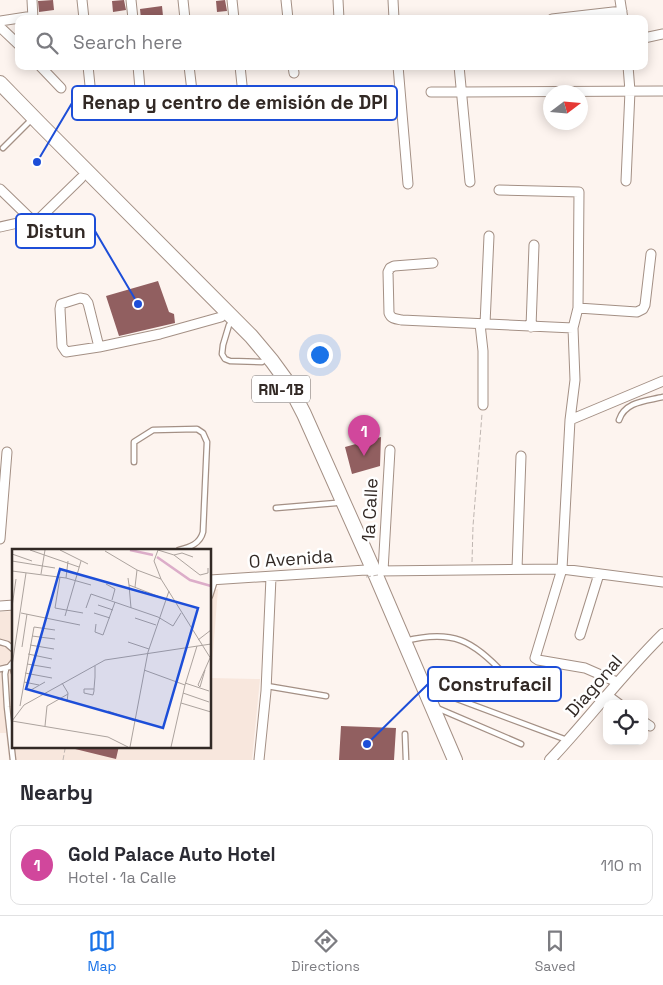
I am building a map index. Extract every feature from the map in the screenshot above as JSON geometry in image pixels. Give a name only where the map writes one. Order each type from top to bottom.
[{"type":"highway","name":"RN-1B","points":[[0,83],[251,336],[288,383],[304,414],[455,760]]},
{"type":"highway","name":"RN-1B","points":[[0,96],[244,340],[278,382],[291,404],[336,503],[373,573],[446,760]]},
{"type":"street","points":[[32,0],[33,15]]},
{"type":"street","points":[[82,0],[84,15]]},
{"type":"street","points":[[131,0],[133,15]]},
{"type":"street","points":[[183,0],[185,15]]},
{"type":"street","points":[[232,0],[234,15]]},
{"type":"street","points":[[286,0],[288,15]]},
{"type":"street","points":[[338,0],[340,15]]},
{"type":"street","points":[[393,0],[394,15]]},
{"type":"street","points":[[620,0],[622,15]]},
{"type":"street","points":[[0,21],[15,20]]},
{"type":"street","points":[[0,27],[15,41]]},
{"type":"street","points":[[648,37],[663,34]]},
{"type":"street","points":[[44,70],[61,88]]},
{"type":"street","points":[[88,70],[93,115]]},
{"type":"street","points":[[138,70],[142,100]]},
{"type":"street","points":[[189,70],[192,91]]},
{"type":"street","points":[[240,70],[242,85]]},
{"type":"street","points":[[398,70],[408,184]]},
{"type":"street","points":[[459,70],[470,182]]},
{"type":"street","points":[[626,181],[630,91],[628,70]]},
{"type":"street","points":[[431,92],[663,91]]},
{"type":"street","points":[[0,227],[40,218],[81,178]]},
{"type":"street","points":[[0,189],[32,221]]},
{"type":"street","points":[[499,190],[579,192],[578,308],[573,328],[575,380],[570,420],[562,569],[535,658],[585,668],[617,682]]},
{"type":"street","points":[[482,405],[483,324],[489,236]]},
{"type":"street","points":[[531,327],[534,245]]},
{"type":"street","points":[[578,308],[637,312],[643,309],[651,254]]},
{"type":"street","points":[[433,263],[394,266],[390,268],[388,272],[390,316],[402,320],[573,328]]},
{"type":"street","points":[[99,347],[88,303],[85,299],[80,298],[61,304],[62,346],[66,352],[90,349],[225,321]]},
{"type":"street","points":[[570,420],[663,380]]},
{"type":"street","name":"1a Calle","points":[[373,573],[390,450]]},
{"type":"street","points":[[0,539],[7,452]]},
{"type":"street","points":[[517,569],[521,456]]},
{"type":"street","name":"0 Avenida","points":[[212,580],[373,573],[562,569],[663,582]]},
{"type":"street","points":[[580,635],[599,574]]},
{"type":"street","points":[[259,760],[267,686],[271,577]]},
{"type":"street","name":"Diagonal","points":[[550,760],[617,682],[663,634]]},
{"type":"street","points":[[607,695],[614,700]]},
{"type":"lane","points":[[3,148],[28,123]]},
{"type":"lane","points":[[225,321],[222,354],[225,358],[230,362],[262,362]]},
{"type":"lane","points":[[620,420],[629,407],[640,402],[663,397]]},
{"type":"lane","points":[[134,462],[134,442],[154,430],[197,429],[203,433],[208,442],[203,532],[199,542],[184,549]]},
{"type":"lane","points":[[276,508],[336,503]]},
{"type":"lane","points":[[404,642],[416,638],[436,636],[461,640],[492,661],[505,675]]},
{"type":"lane","points":[[0,642],[8,644],[12,648]]},
{"type":"lane","points":[[12,664],[6,669],[5,674],[13,760]]},
{"type":"lane","points":[[0,669],[6,669]]},
{"type":"lane","points":[[267,686],[326,696]]},
{"type":"lane","points":[[429,700],[441,693],[569,740]]},
{"type":"lane","points":[[429,700],[521,744]]},
{"type":"lane","points":[[405,734],[406,760]]},
{"type":"path","points":[[471,570],[482,405]]},
{"type":"path","points":[[63,760],[65,749]]},
{"type":"shaded area","points":[[218,589],[211,678],[211,590]]},
{"type":"shaded area","points":[[12,611],[12,748],[211,748],[211,678],[260,679],[252,760],[9,760],[6,733],[0,733],[0,612]]},
{"type":"building","points":[[53,0],[54,10],[39,12],[38,1]]},
{"type":"building","points":[[124,0],[126,10],[113,12],[112,1]]},
{"type":"building","points":[[225,0],[227,11],[217,12],[216,1]]},
{"type":"building","points":[[162,6],[163,15],[141,15],[140,9]]},
{"type":"building","points":[[158,281],[169,312],[174,314],[175,323],[119,336],[106,296]]},
{"type":"building","points":[[381,437],[380,466],[352,474],[345,447]]},
{"type":"building","points":[[341,726],[396,728],[394,760],[339,760]]},
{"type":"building","points":[[71,748],[119,748],[116,759]]},
{"type":"place","name":"Renap y centro de emisión de DPI","points":[[37,162]]},
{"type":"place","name":"Distun","points":[[138,304]]},
{"type":"place","name":"Gold Palace Auto Hotel","points":[[364,456]]},
{"type":"place","name":"Construfacil","points":[[367,744]]}]
